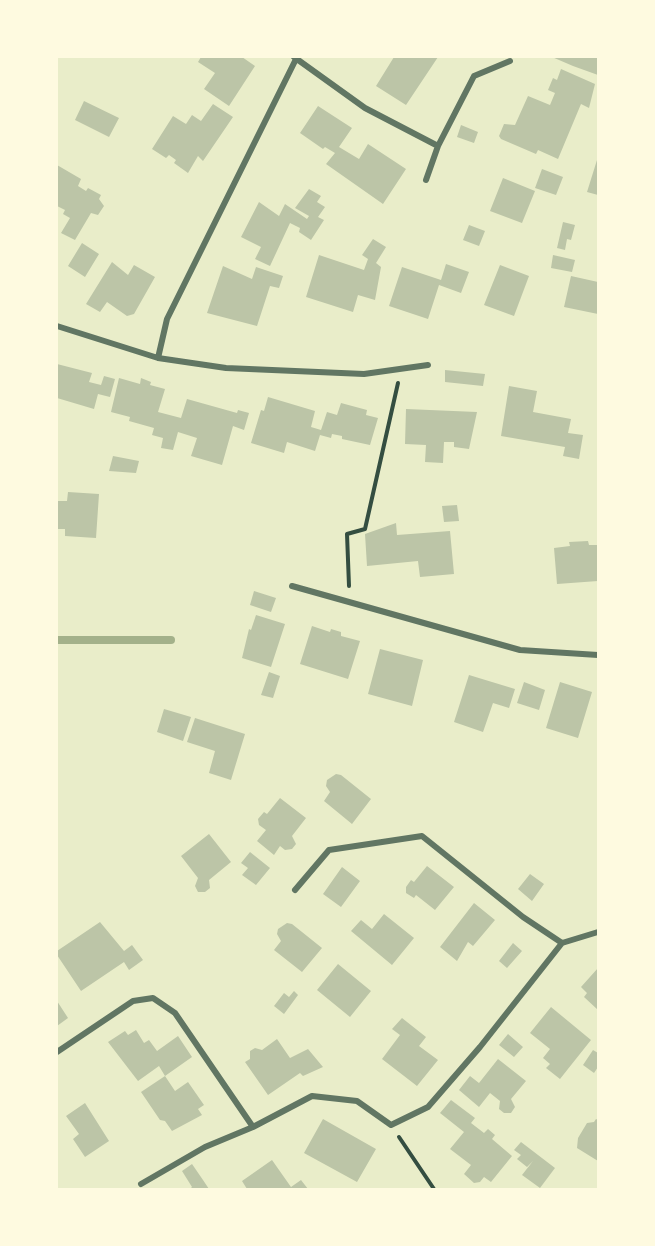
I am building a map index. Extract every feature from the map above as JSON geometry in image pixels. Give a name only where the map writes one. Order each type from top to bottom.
[{"type":"street","points":[[158,358],[166,319],[296,58],[365,108],[438,146]]},
{"type":"street","points":[[426,180],[438,146],[474,76],[510,61]]},
{"type":"street","points":[[57,326],[158,358],[226,368],[353,374],[428,365]]},
{"type":"street","points":[[292,586],[520,650],[598,655]]},
{"type":"street","points":[[295,890],[329,850],[422,836],[523,917],[562,943]]},
{"type":"street","points":[[141,1184],[205,1147],[253,1127],[312,1096],[357,1101],[391,1125],[428,1107],[480,1047],[562,943],[598,932]]},
{"type":"street","points":[[57,1052],[133,1001],[153,998],[175,1013],[253,1127]]},
{"type":"path","points":[[350,602],[347,534],[365,529],[401,369]]},
{"type":"path","points":[[391,1125],[434,1189]]},
{"type":"building","points":[[201,57],[242,57],[255,66],[229,106],[204,89],[215,73],[198,62]]},
{"type":"building","points":[[394,57],[438,57],[406,105],[376,86]]},
{"type":"building","points":[[552,57],[598,57],[598,75],[573,66]]},
{"type":"building","points":[[561,69],[595,84],[589,108],[581,104],[558,159],[538,150],[536,154],[501,139],[499,136],[504,124],[515,125],[528,96],[550,105],[555,93],[548,90],[553,78],[557,80]]},
{"type":"building","points":[[84,101],[119,118],[109,137],[75,120]]},
{"type":"building","points":[[213,104],[233,117],[203,161],[198,156],[188,173],[174,163],[176,160],[169,155],[166,158],[152,149],[173,116],[186,124],[192,115],[201,121]]},
{"type":"building","points":[[318,106],[352,128],[339,147],[359,159],[368,144],[406,169],[383,204],[326,164],[335,153],[325,147],[323,149],[300,133]]},
{"type":"building","points":[[461,125],[478,132],[474,143],[457,137]]},
{"type":"building","points":[[598,160],[598,195],[587,192]]},
{"type":"building","points":[[57,165],[81,179],[78,186],[101,195],[99,199],[104,206],[98,215],[91,213],[75,240],[61,233],[70,218],[63,214],[65,210],[57,206]]},
{"type":"building","points":[[542,169],[563,177],[556,195],[535,188]]},
{"type":"building","points":[[503,178],[535,191],[522,223],[490,211]]},
{"type":"building","points":[[309,189],[321,196],[317,202],[325,207],[318,217],[324,220],[311,240],[299,232],[300,228],[290,223],[270,266],[255,259],[261,247],[241,237],[259,202],[279,216],[285,204],[307,219],[309,216],[295,208]]},
{"type":"building","points":[[563,222],[575,225],[571,240],[567,239],[565,250],[557,248]]},
{"type":"building","points":[[469,225],[485,231],[479,246],[463,240]]},
{"type":"building","points":[[373,239],[386,247],[376,263],[381,267],[375,300],[358,295],[353,312],[306,297],[319,255],[364,270],[368,259],[362,255]]},
{"type":"building","points":[[82,243],[99,254],[85,277],[68,266]]},
{"type":"building","points":[[553,255],[575,260],[572,272],[551,268]]},
{"type":"building","points":[[112,262],[128,275],[134,265],[155,277],[134,314],[127,316],[107,302],[100,312],[86,304]]},
{"type":"building","points":[[446,264],[469,272],[461,293],[439,285],[428,319],[389,306],[402,267],[441,280]]},
{"type":"building","points":[[500,265],[529,276],[514,316],[484,305]]},
{"type":"building","points":[[223,266],[252,279],[256,267],[283,276],[279,288],[270,286],[257,326],[207,313]]},
{"type":"building","points":[[571,276],[598,282],[598,314],[564,307]]},
{"type":"building","points":[[57,364],[92,373],[89,382],[101,385],[104,376],[115,379],[110,397],[98,394],[94,409],[57,398]]},
{"type":"building","points":[[445,370],[485,374],[483,386],[445,382]]},
{"type":"building","points":[[119,378],[140,384],[141,378],[151,382],[150,385],[165,389],[158,412],[181,418],[187,399],[237,413],[238,410],[249,413],[244,430],[233,426],[222,465],[191,456],[197,438],[178,432],[173,450],[161,448],[163,438],[152,435],[154,428],[129,421],[130,417],[111,412]]},
{"type":"building","points":[[509,386],[537,391],[533,412],[571,419],[568,433],[583,435],[579,459],[563,456],[565,447],[501,436]]},
{"type":"building","points":[[268,397],[315,411],[311,427],[321,430],[327,412],[337,415],[341,403],[367,410],[366,415],[378,418],[370,445],[342,439],[342,436],[332,434],[331,438],[320,435],[315,451],[287,442],[284,453],[251,443],[261,410],[264,411]]},
{"type":"building","points":[[406,409],[477,412],[469,449],[454,447],[454,442],[444,442],[443,463],[425,462],[426,445],[405,444]]},
{"type":"building","points":[[113,456],[139,461],[136,473],[109,471]]},
{"type":"building","points":[[68,492],[99,494],[96,538],[65,536],[65,529],[57,529],[58,501],[67,501]]},
{"type":"building","points":[[457,505],[459,521],[444,522],[442,506]]},
{"type":"building","points":[[396,523],[397,535],[450,531],[454,574],[420,577],[418,561],[367,566],[365,534]]},
{"type":"building","points":[[588,541],[589,545],[598,545],[598,581],[557,584],[554,548],[570,546],[569,542]]},
{"type":"building","points":[[254,591],[276,598],[271,612],[250,605]]},
{"type":"building","points":[[256,615],[285,624],[271,667],[242,658],[249,629],[251,630]]},
{"type":"building","points":[[312,626],[330,632],[331,629],[341,632],[341,636],[360,641],[348,679],[300,664]]},
{"type":"building","points":[[380,649],[423,660],[412,706],[368,694]]},
{"type":"building","points":[[269,672],[280,676],[273,698],[261,695]]},
{"type":"building","points":[[469,675],[515,689],[509,708],[493,703],[483,732],[454,722]]},
{"type":"building","points":[[524,682],[545,690],[539,710],[517,703]]},
{"type":"building","points":[[560,682],[592,692],[578,738],[546,728]]},
{"type":"building","points":[[164,709],[191,717],[183,741],[157,732]]},
{"type":"building","points":[[195,718],[245,734],[231,780],[209,773],[215,751],[187,742]]},
{"type":"building","points":[[336,774],[341,775],[371,799],[352,824],[324,801],[330,792],[326,786],[327,780]]},
{"type":"building","points":[[280,798],[306,818],[292,836],[296,844],[292,849],[285,850],[280,846],[274,855],[257,841],[266,830],[259,825],[258,819],[264,812],[267,814]]},
{"type":"building","points":[[209,834],[231,862],[209,880],[210,888],[205,892],[198,892],[195,886],[198,878],[181,856]]},
{"type":"building","points":[[250,852],[270,868],[256,885],[242,875],[248,868],[241,863]]},
{"type":"building","points":[[427,866],[454,887],[435,910],[416,895],[414,898],[406,893],[406,887],[411,880],[414,882]]},
{"type":"building","points":[[342,867],[360,881],[341,907],[323,894]]},
{"type":"building","points":[[530,874],[544,884],[532,901],[518,889]]},
{"type":"building","points":[[474,903],[495,920],[473,946],[468,942],[457,961],[440,947]]},
{"type":"building","points":[[384,914],[414,938],[392,965],[351,931],[361,920],[372,929]]},
{"type":"building","points":[[100,922],[124,951],[132,945],[143,960],[129,970],[124,962],[81,991],[57,955],[57,951]]},
{"type":"building","points":[[287,923],[292,924],[322,948],[302,972],[274,950],[281,941],[277,934],[278,929]]},
{"type":"building","points":[[513,943],[522,951],[507,968],[499,961]]},
{"type":"building","points":[[338,964],[371,991],[350,1017],[317,990]]},
{"type":"building","points":[[598,968],[598,1010],[584,997],[587,993],[581,987]]},
{"type":"building","points":[[294,991],[298,995],[284,1014],[274,1006],[284,993],[289,997]]},
{"type":"building","points":[[57,1001],[68,1018],[57,1026]]},
{"type":"building","points":[[551,1007],[591,1040],[560,1079],[546,1068],[550,1064],[543,1058],[550,1049],[530,1033]]},
{"type":"building","points":[[402,1018],[426,1037],[419,1046],[438,1060],[417,1086],[382,1059],[400,1035],[392,1029]]},
{"type":"building","points":[[136,1030],[144,1043],[149,1040],[157,1051],[178,1036],[192,1057],[165,1076],[159,1066],[138,1081],[108,1042],[125,1031],[128,1035]]},
{"type":"building","points":[[508,1034],[523,1047],[514,1057],[499,1045]]},
{"type":"building","points":[[277,1039],[290,1058],[308,1049],[323,1067],[303,1076],[300,1073],[268,1095],[245,1062],[250,1059],[250,1051],[255,1048],[262,1050]]},
{"type":"building","points":[[593,1050],[598,1053],[598,1067],[594,1073],[583,1065]]},
{"type":"building","points":[[498,1059],[526,1081],[511,1099],[515,1107],[511,1113],[504,1113],[499,1109],[500,1101],[490,1093],[479,1107],[459,1090],[470,1076],[479,1083]]},
{"type":"building","points":[[165,1076],[175,1091],[188,1082],[204,1105],[198,1109],[202,1115],[172,1131],[165,1121],[160,1120],[141,1092]]},
{"type":"building","points":[[451,1100],[475,1118],[471,1123],[484,1133],[488,1129],[495,1135],[492,1139],[512,1156],[491,1182],[484,1177],[480,1182],[474,1183],[464,1174],[471,1165],[450,1149],[464,1132],[440,1113]]},
{"type":"building","points":[[85,1103],[109,1141],[85,1157],[73,1139],[79,1134],[66,1116]]},
{"type":"building","points":[[323,1119],[376,1149],[357,1182],[304,1153]]},
{"type":"building","points":[[598,1120],[598,1161],[577,1148],[578,1138],[587,1123],[594,1122]]},
{"type":"building","points":[[521,1142],[555,1168],[540,1188],[522,1175],[533,1161],[527,1167],[517,1159],[521,1155],[514,1150]]},
{"type":"building","points":[[272,1160],[291,1187],[301,1180],[308,1189],[247,1189],[242,1181]]},
{"type":"building","points":[[192,1164],[209,1189],[190,1189],[192,1187],[182,1171]]},
{"type":"waterway","points":[[57,640],[171,640]]}]
